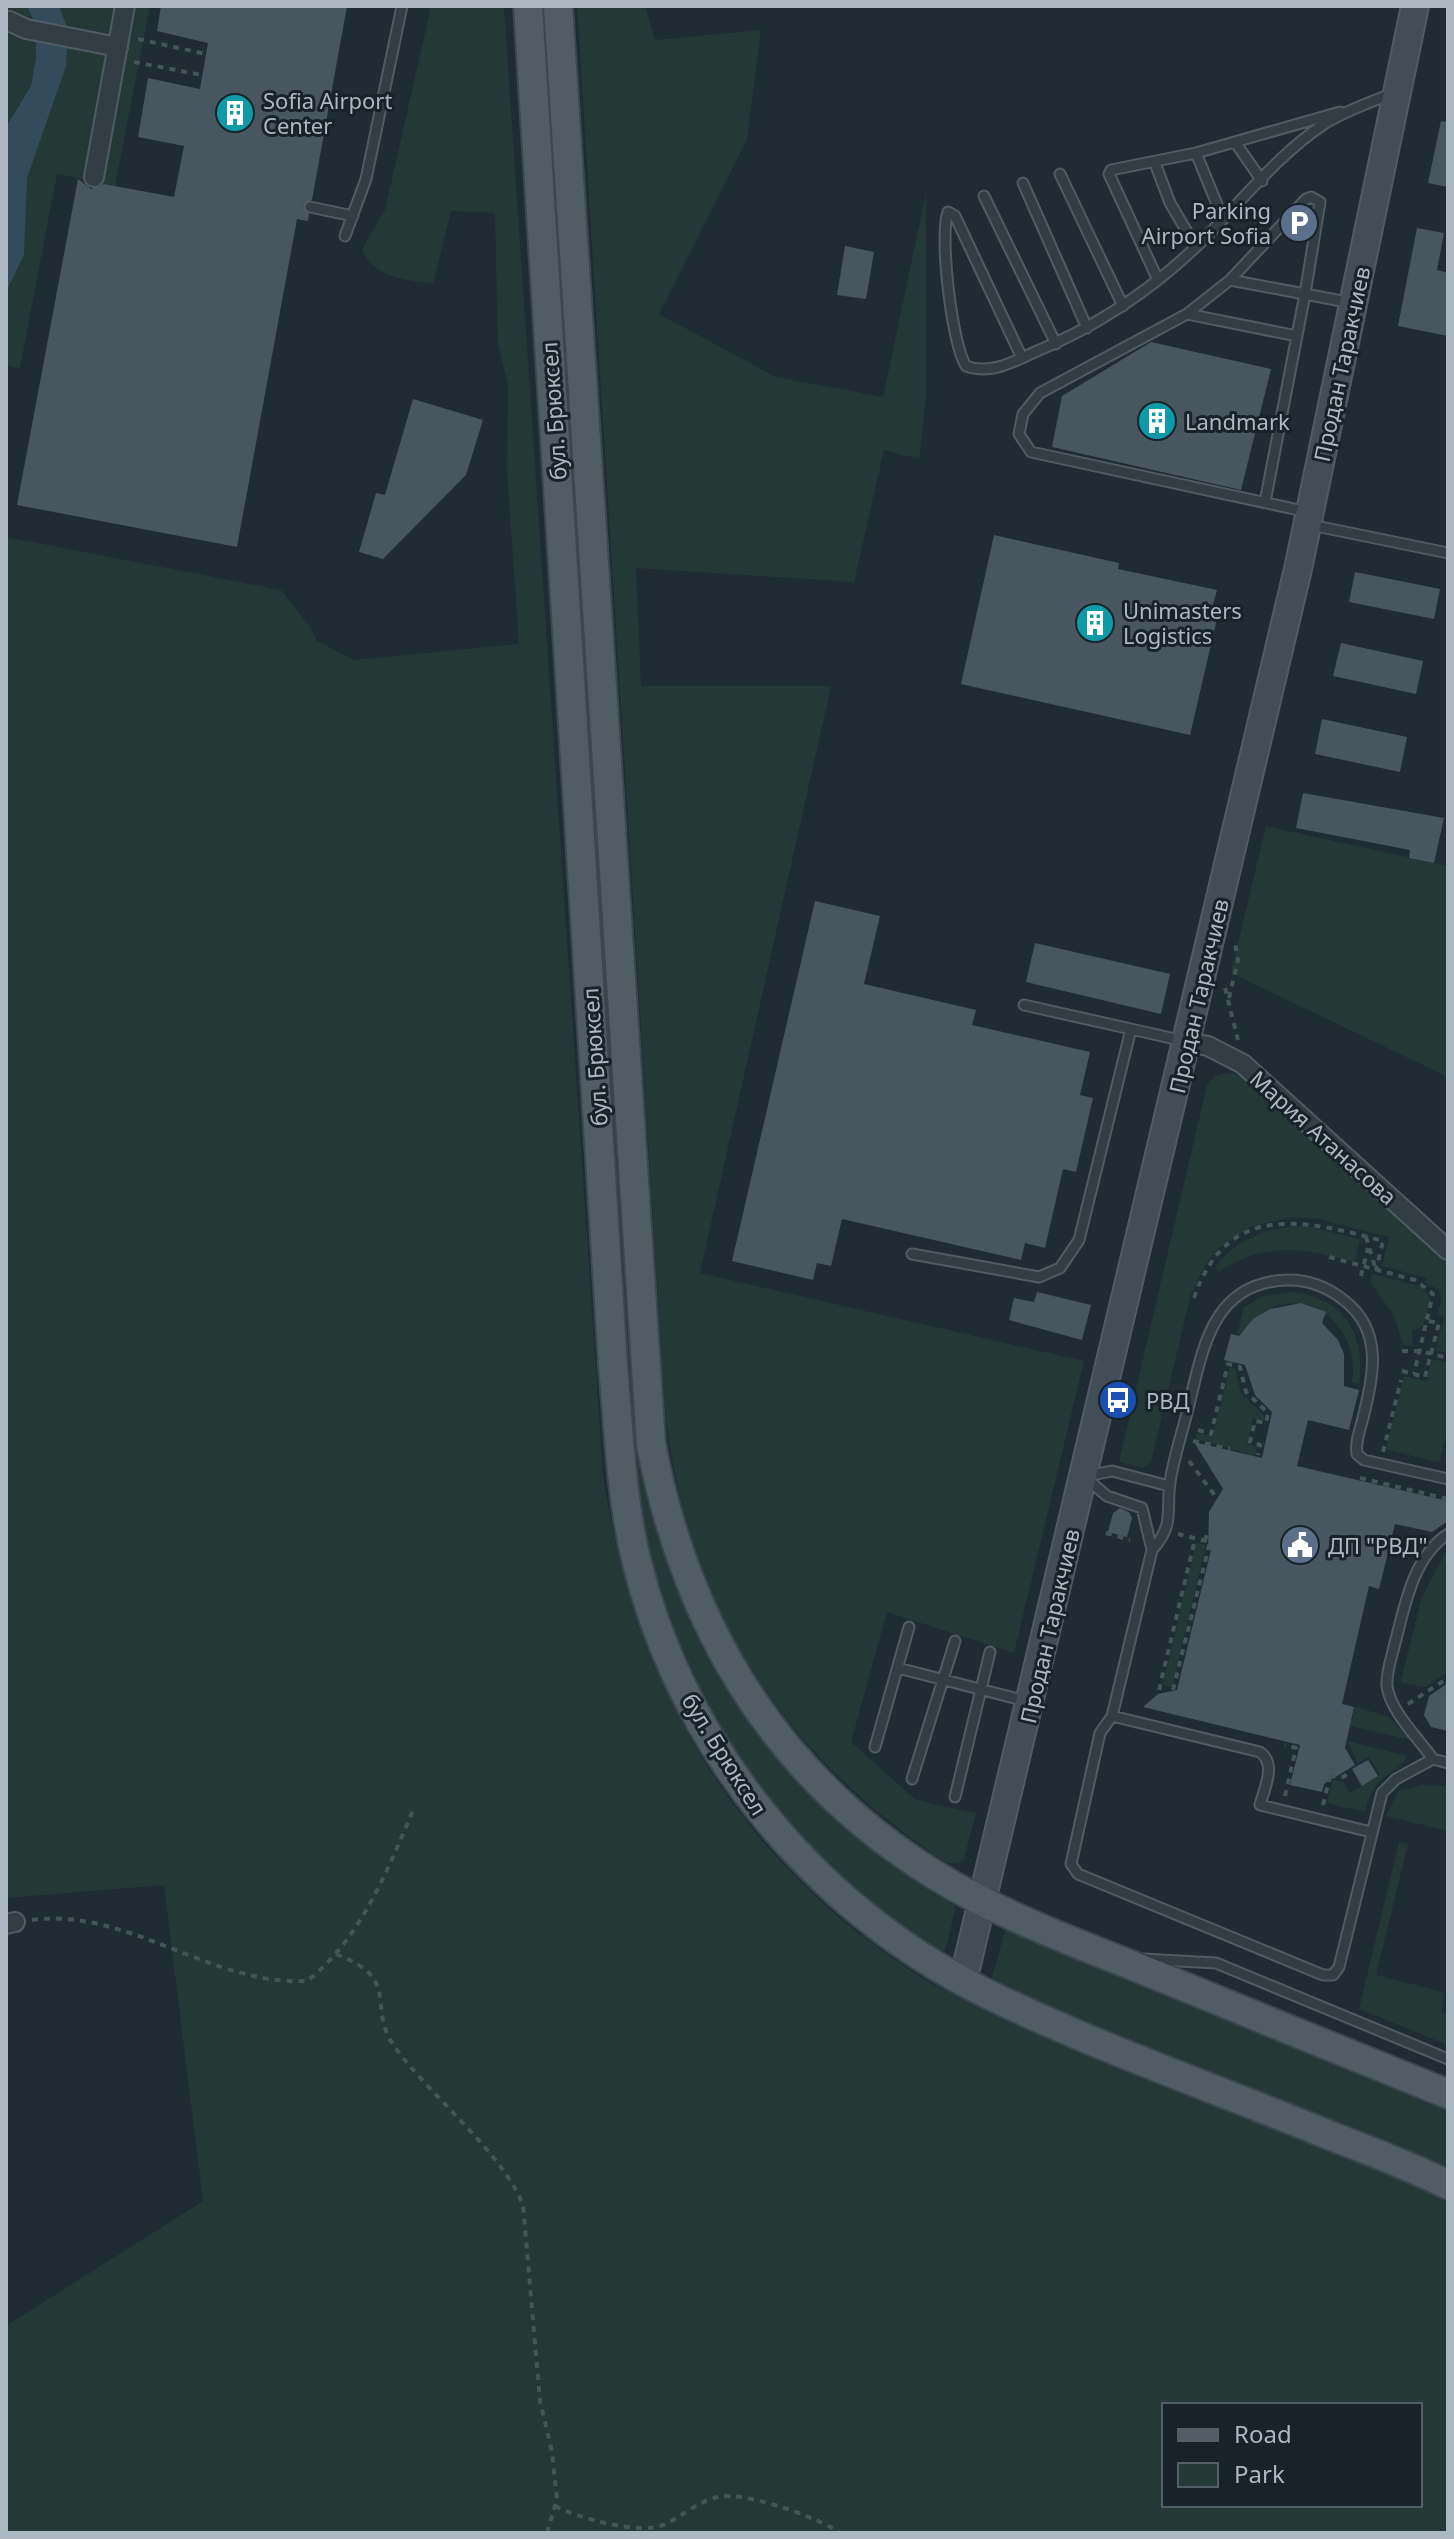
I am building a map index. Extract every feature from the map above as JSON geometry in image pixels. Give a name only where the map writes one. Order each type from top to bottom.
[{"type":"main road","name":"бул. Брюксел","points":[[528,6],[613,1366],[624,1493],[646,1597],[679,1681],[703,1729],[759,1810],[810,1868],[883,1931],[963,1981],[1019,2009],[1448,2185]]},
{"type":"main road","name":"бул. Брюксел","points":[[558,6],[651,1444],[670,1532],[690,1589],[718,1647],[749,1697],[805,1769],[882,1839],[983,1902],[1448,2094]]},
{"type":"street","points":[[94,177],[115,46],[125,6]]},
{"type":"street","name":"Продан Таракчиев","points":[[963,1981],[1310,519],[1415,6]]},
{"type":"street","points":[[18,25],[115,46]]},
{"type":"street","name":"Мария Атанасова","points":[[1188,1042],[1208,1046],[1243,1064],[1448,1250]]},
{"type":"lane","points":[[345,236],[366,179],[402,6]]},
{"type":"lane","points":[[1158,280],[1109,178],[1111,170],[1196,153],[1355,108],[1398,92]]},
{"type":"lane","points":[[1022,358],[955,216],[948,212],[945,244],[954,341],[966,366],[977,371],[1022,358],[1056,344],[1123,306],[1196,247],[1324,124],[1355,108]]},
{"type":"lane","points":[[1235,142],[1262,181]]},
{"type":"lane","points":[[1196,153],[1223,219]]},
{"type":"lane","points":[[1155,163],[1170,203],[1196,247]]},
{"type":"lane","points":[[1060,174],[1123,306]]},
{"type":"lane","points":[[1023,183],[1087,328]]},
{"type":"lane","points":[[984,196],[1056,344]]},
{"type":"lane","points":[[1265,502],[1321,209],[1320,202],[1311,197],[1230,280],[1187,314],[1040,393],[1027,407],[1019,423],[1022,442],[1031,452],[1265,502],[1310,519],[1448,553]]},
{"type":"lane","points":[[310,207],[353,216]]},
{"type":"lane","points":[[1230,280],[1354,303]]},
{"type":"lane","points":[[1187,314],[1297,336]]},
{"type":"lane","points":[[1024,1005],[1188,1042]]},
{"type":"lane","points":[[912,1254],[1039,1277],[1060,1268],[1079,1240],[1131,1029]]},
{"type":"lane","points":[[1433,1759],[1388,1785],[1379,1802],[1339,1967],[1328,1976],[1078,1874],[1071,1859],[1100,1733],[1112,1716],[1152,1550],[1169,1520],[1169,1486],[1211,1324],[1224,1307],[1249,1290],[1269,1282],[1291,1280],[1314,1284],[1338,1296],[1356,1311],[1368,1331],[1374,1367],[1357,1454],[1364,1460],[1448,1479]]},
{"type":"lane","points":[[1084,1477],[1112,1471],[1169,1486]]},
{"type":"lane","points":[[1084,1477],[1107,1496],[1142,1508],[1152,1550]]},
{"type":"lane","points":[[1448,1534],[1430,1548],[1417,1571],[1406,1598],[1388,1675],[1391,1699],[1433,1759],[1448,1763]]},
{"type":"lane","points":[[875,1747],[909,1627]]},
{"type":"lane","points":[[912,1779],[955,1641]]},
{"type":"lane","points":[[955,1797],[990,1652]]},
{"type":"lane","points":[[898,1668],[1031,1702]]},
{"type":"lane","points":[[1112,1716],[1260,1752],[1267,1757],[1270,1765],[1260,1805],[1371,1832]]},
{"type":"lane","points":[[1113,1958],[1216,1963],[1448,2059]]},
{"type":"path","points":[[115,46],[206,54]]},
{"type":"path","points":[[115,46],[202,75]]},
{"type":"path","points":[[1229,1000],[1238,960],[1235,943]]},
{"type":"path","points":[[1225,988],[1231,1020],[1242,1051]]},
{"type":"path","points":[[1194,1298],[1200,1281],[1218,1255],[1241,1237],[1266,1226],[1307,1222],[1383,1241],[1376,1270]]},
{"type":"path","points":[[1366,1236],[1376,1270]]},
{"type":"path","points":[[1361,1276],[1369,1246]]},
{"type":"path","points":[[1329,1257],[1415,1280],[1430,1290],[1434,1297],[1414,1374]]},
{"type":"path","points":[[1402,1371],[1425,1377],[1439,1323],[1428,1321]]},
{"type":"path","points":[[1402,1351],[1420,1351],[1448,1358]]},
{"type":"path","points":[[1216,1497],[1200,1471],[1191,1465],[1193,1440],[1198,1430],[1211,1434],[1228,1364],[1240,1367],[1246,1392],[1268,1413],[1266,1423],[1255,1421],[1250,1442],[1260,1445],[1258,1455]]},
{"type":"path","points":[[1383,1452],[1401,1380]]},
{"type":"path","points":[[1193,1440],[1230,1449]]},
{"type":"path","points":[[1360,1478],[1448,1499]]},
{"type":"path","points":[[1205,1541],[1208,1530]]},
{"type":"path","points":[[1106,1533],[1130,1540]]},
{"type":"path","points":[[1159,1690],[1195,1539],[1210,1542],[1173,1690]]},
{"type":"path","points":[[1408,1704],[1448,1678]]},
{"type":"path","points":[[1285,1745],[1296,1748],[1285,1796]]},
{"type":"path","points":[[1323,1805],[1332,1768]]},
{"type":"path","points":[[1330,1775],[1341,1778],[1351,1772]]},
{"type":"path","points":[[10,1923],[40,1918],[83,1922],[110,1928],[195,1959],[292,1981],[307,1981],[336,1954],[370,1901],[414,1808]]},
{"type":"path","points":[[336,1954],[355,1961],[375,1978],[393,2044],[517,2190],[523,2205],[536,2370],[552,2452],[555,2506],[547,2533]]},
{"type":"path","points":[[555,2506],[575,2516],[655,2528],[711,2499],[729,2495],[800,2511],[840,2533]]},
{"type":"green space","points":[[6,6],[150,6],[115,186],[57,174],[20,368],[6,365]]},
{"type":"green space","points":[[431,6],[504,6],[603,1475],[619,1555],[642,1632],[673,1703],[710,1771],[756,1833],[809,1890],[870,1942],[938,1987],[1448,2198],[1448,2533],[6,2533],[6,2326],[203,2201],[164,1885],[6,1898],[6,537],[281,590],[311,628],[317,641],[354,660],[519,644],[507,469],[508,385],[498,345],[495,213],[451,211],[433,284],[401,279],[382,272],[367,259],[362,249],[385,210]]},
{"type":"green space","points":[[577,6],[645,6],[655,40],[761,30],[747,139],[659,314],[776,377],[883,397],[926,193],[926,398],[919,459],[884,450],[854,582],[636,568],[641,686],[831,686],[700,1273],[1084,1361],[1014,1653],[887,1612],[851,1742],[916,1800],[976,1813],[964,1859],[957,1864],[945,1862],[886,1818],[834,1772],[789,1723],[751,1669],[720,1612],[695,1550],[677,1483],[665,1410]]},
{"type":"green space","points":[[581,562],[651,1505],[683,1598],[727,1685],[784,1763],[817,1799],[854,1833],[954,1903],[955,1911],[945,1951],[936,1950],[871,1900],[813,1848],[764,1791],[722,1730],[688,1665],[662,1594],[643,1519],[633,1437],[575,563]]},
{"type":"green space","points":[[1266,826],[1448,866],[1448,1077],[1231,973]]},
{"type":"green space","points":[[1226,1073],[1240,1075],[1446,1262],[1448,1353],[1436,1350],[1444,1317],[1437,1314],[1442,1299],[1439,1290],[1426,1283],[1427,1278],[1382,1266],[1389,1237],[1319,1219],[1292,1217],[1252,1226],[1221,1246],[1206,1264],[1191,1294],[1151,1462],[1143,1468],[1119,1462],[1207,1085],[1215,1076]]},
{"type":"green space","points":[[1305,1226],[1360,1239],[1355,1262],[1319,1253],[1285,1250],[1252,1255],[1219,1272],[1215,1267],[1244,1241],[1279,1228]]},
{"type":"green space","points":[[1372,1274],[1420,1286],[1431,1299],[1423,1326],[1412,1331],[1413,1347],[1403,1344],[1393,1314],[1370,1282]]},
{"type":"green space","points":[[1290,1292],[1325,1301],[1347,1321],[1359,1349],[1359,1384],[1352,1382],[1353,1365],[1344,1335],[1335,1322],[1309,1305],[1293,1303],[1276,1306],[1237,1335],[1244,1307],[1263,1296]]},
{"type":"green space","points":[[1433,1359],[1448,1363],[1448,1428],[1439,1463],[1386,1449],[1404,1376],[1427,1381]]},
{"type":"green space","points":[[1230,1367],[1235,1368],[1241,1393],[1264,1416],[1264,1420],[1253,1418],[1247,1444],[1257,1447],[1255,1456],[1196,1439],[1197,1433],[1213,1436]]},
{"type":"green space","points":[[1196,1543],[1206,1545],[1172,1687],[1163,1685]]},
{"type":"green space","points":[[1448,1548],[1448,1672],[1425,1687],[1403,1683],[1401,1680],[1422,1597]]},
{"type":"green space","points":[[1355,1707],[1387,1716],[1411,1740],[1350,1726]]},
{"type":"green space","points":[[1347,1741],[1407,1756],[1374,1788],[1365,1812],[1327,1803],[1332,1780],[1343,1782],[1350,1793],[1380,1775],[1369,1756],[1358,1763]]},
{"type":"green space","points":[[1423,1785],[1448,1786],[1448,1831],[1386,1816],[1398,1791]]},
{"type":"green space","points":[[1399,1842],[1408,1844],[1376,1975],[1444,1992],[1442,2013],[1448,2013],[1448,2045],[1359,2009]]},
{"type":"green space","points":[[1006,1927],[1448,2107],[1448,2171],[995,1985],[992,1978]]},
{"type":"water","points":[[27,6],[59,6],[68,30],[66,66],[27,178],[24,255],[6,292],[6,127],[31,86],[36,58],[36,25]]},
{"type":"building","points":[[161,6],[347,6],[312,200],[303,206],[309,214],[308,221],[297,219],[237,547],[17,505],[78,179],[91,189],[104,184],[174,197],[184,146],[138,137],[148,78],[200,89],[208,43],[157,31]]},
{"type":"building","points":[[1441,121],[1448,122],[1448,187],[1428,183]]},
{"type":"building","points":[[1417,228],[1444,233],[1437,270],[1448,273],[1448,336],[1398,326]]},
{"type":"building","points":[[845,246],[874,252],[866,299],[837,295]]},
{"type":"building","name":"Landmark","points":[[1151,342],[1271,369],[1241,490],[1052,447],[1062,396]]},
{"type":"building","points":[[413,399],[483,420],[466,475],[383,559],[359,552],[376,493],[385,495]]},
{"type":"building","name":"Unimasters Logistics","points":[[994,535],[1119,563],[1118,569],[1217,590],[1212,608],[1219,610],[1190,735],[961,684]]},
{"type":"building","points":[[1355,572],[1440,589],[1434,619],[1349,602]]},
{"type":"building","points":[[1341,643],[1423,661],[1416,694],[1333,676]]},
{"type":"building","points":[[1322,719],[1407,737],[1400,772],[1315,754]]},
{"type":"building","points":[[1303,793],[1444,818],[1434,863],[1409,858],[1410,850],[1296,828]]},
{"type":"building","points":[[815,901],[880,916],[864,984],[976,1010],[972,1025],[1090,1052],[1080,1095],[1093,1098],[1076,1172],[1063,1169],[1045,1248],[1025,1243],[1021,1260],[842,1219],[831,1266],[817,1263],[813,1280],[732,1261]]},
{"type":"building","points":[[1035,943],[1170,974],[1161,1014],[1026,982]]},
{"type":"building","points":[[1037,1292],[1091,1305],[1082,1340],[1009,1320],[1014,1298],[1034,1302]]},
{"type":"building","points":[[1301,1303],[1326,1312],[1322,1323],[1338,1340],[1344,1354],[1344,1386],[1359,1390],[1349,1430],[1308,1420],[1297,1466],[1448,1501],[1448,1521],[1432,1532],[1395,1524],[1379,1589],[1369,1586],[1342,1704],[1354,1707],[1345,1748],[1355,1765],[1324,1784],[1322,1792],[1290,1785],[1300,1745],[1143,1707],[1158,1694],[1177,1690],[1211,1550],[1208,1549],[1209,1512],[1223,1489],[1194,1442],[1262,1458],[1272,1412],[1255,1395],[1245,1365],[1224,1360],[1231,1334],[1239,1336],[1253,1319],[1270,1309]]},
{"type":"building","points":[[1120,1508],[1129,1512],[1132,1518],[1127,1537],[1108,1532],[1113,1513]]},
{"type":"building","points":[[1448,1683],[1448,1731],[1431,1727],[1424,1715],[1429,1696]]},
{"type":"building","points":[[1368,1760],[1378,1776],[1362,1786],[1352,1769]]},
{"type":"place","name":"Sofia Airport Center","points":[[235,113]]},
{"type":"place","name":"Parking Airport Sofia","points":[[1299,223]]},
{"type":"place","name":"Landmark","points":[[1157,421]]},
{"type":"place","name":"Unimasters Logistics","points":[[1095,623]]},
{"type":"place","name":"РВД","points":[[1118,1400]]},
{"type":"place","name":"ДП \"РВД\"","points":[[1300,1545]]}]
